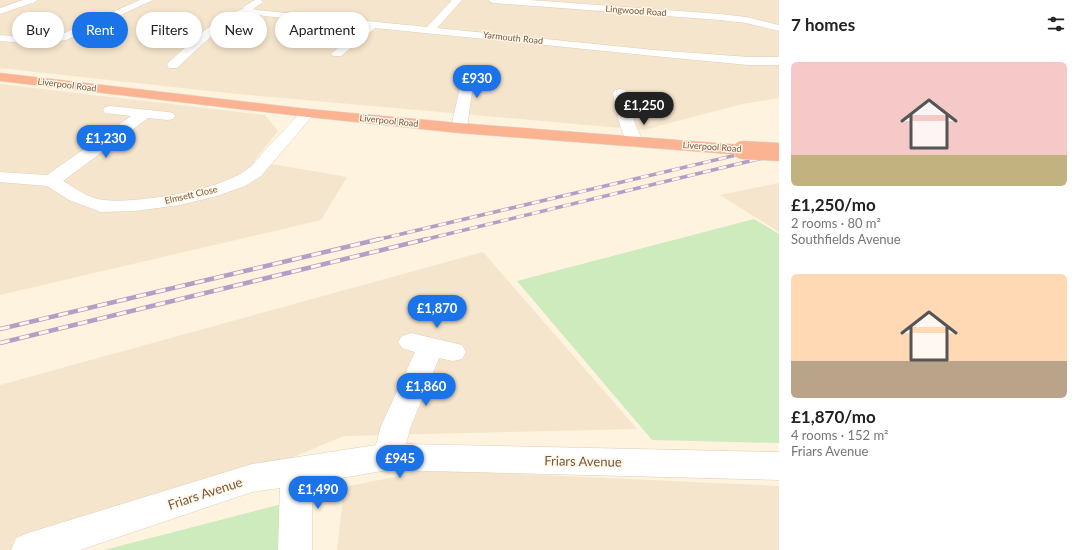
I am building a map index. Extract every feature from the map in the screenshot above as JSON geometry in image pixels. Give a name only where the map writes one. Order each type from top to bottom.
[{"type":"highway","name":"Liverpool Road","points":[[0,77],[308,113],[459,128],[779,152]]},
{"type":"street","points":[[0,11],[32,0]]},
{"type":"street","points":[[0,38],[42,41],[62,38],[148,0]]},
{"type":"street","points":[[173,65],[211,32],[238,14],[248,11],[248,8],[260,0]]},
{"type":"street","points":[[430,30],[457,0]]},
{"type":"street","name":"Lingwood Road","points":[[493,0],[593,4],[720,17],[779,28]]},
{"type":"street","points":[[0,4],[17,5]]},
{"type":"street","name":"Yarmouth Road","points":[[248,11],[255,13],[654,53],[748,61],[779,60]]},
{"type":"street","points":[[337,54],[374,24]]},
{"type":"street","points":[[459,128],[468,78]]},
{"type":"street","points":[[620,93],[627,121],[635,142]]},
{"type":"street","points":[[110,110],[168,116]]},
{"type":"street","name":"Elmsett Close","points":[[0,177],[51,181],[75,196],[101,206],[135,205],[180,199],[211,192],[239,182],[255,172],[308,113]]},
{"type":"street","points":[[51,181],[144,114]]},
{"type":"street","points":[[388,457],[396,426],[432,347]]},
{"type":"street","name":"Friars Avenue","points":[[28,550],[252,478],[388,457],[779,466]]},
{"type":"street","points":[[295,550],[296,470]]},
{"type":"shaded area","points":[[0,0],[779,0],[779,98],[742,104],[644,130],[237,94],[0,68]]},
{"type":"shaded area","points":[[0,84],[265,115],[278,131],[254,161],[347,177],[321,220],[0,295]]},
{"type":"shaded area","points":[[779,183],[779,232],[720,195]]},
{"type":"shaded area","points":[[483,252],[637,429],[344,436],[68,550],[0,550],[0,385]]},
{"type":"shaded area","points":[[430,470],[779,486],[779,550],[337,550],[344,487]]},
{"type":"green space","points":[[754,219],[779,234],[779,443],[652,440],[517,281]]},
{"type":"green space","points":[[286,503],[279,550],[104,550]]},
{"type":"railway","points":[[376,240],[779,145]]},
{"type":"railway","points":[[423,240],[779,154]]},
{"type":"railway","points":[[0,329],[380,239]]},
{"type":"railway","points":[[0,343],[427,239]]}]
